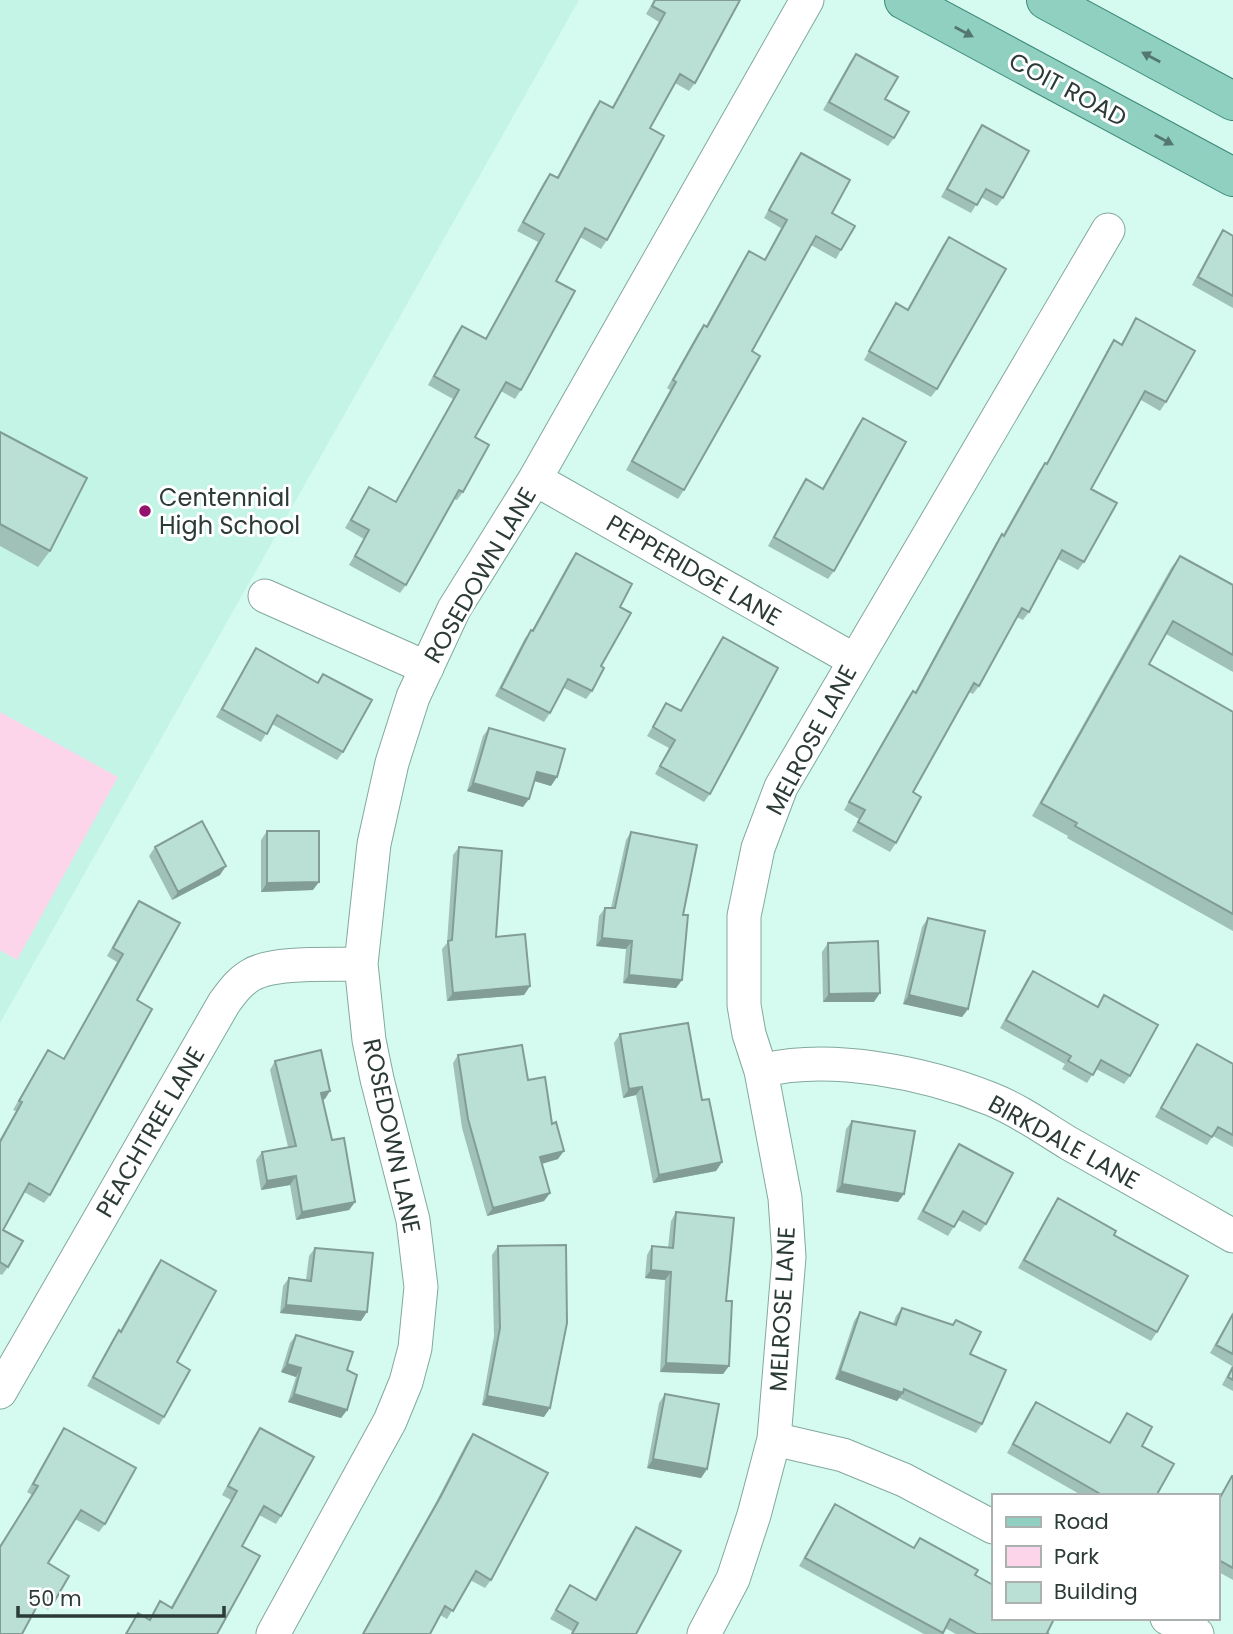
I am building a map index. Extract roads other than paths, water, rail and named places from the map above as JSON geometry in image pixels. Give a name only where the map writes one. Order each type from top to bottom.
[{"type":"main road","name":"COIT ROAD","points":[[904,0],[1233,177]]},
{"type":"main road","points":[[1045,0],[1233,101]]},
{"type":"street","name":"ROSEDOWN LANE","points":[[273,1634],[390,1421],[406,1382],[415,1348],[421,1287],[413,1220],[369,1041],[360,964],[374,844],[392,763],[413,696],[454,609],[535,479],[807,0]]},
{"type":"street","name":"MELROSE LANE","points":[[704,1634],[733,1579],[754,1515],[774,1439],[789,1257],[785,1198],[761,1071],[749,1034],[744,1005],[744,916],[758,848],[781,787],[1108,230]]},
{"type":"street","name":"PEPPERIDGE LANE","points":[[535,479],[854,660]]},
{"type":"street","points":[[265,596],[427,668]]},
{"type":"street","name":"PEACHTREE LANE","points":[[0,1392],[224,1003],[240,982],[254,973],[275,968],[360,964]]},
{"type":"street","name":"BIRKDALE LANE","points":[[761,1071],[781,1066],[848,1066],[934,1081],[993,1100],[1233,1236]]},
{"type":"street","points":[[774,1439],[843,1455],[904,1480],[992,1526]]},
{"type":"street","points":[[1171,1620],[1197,1634]]},
{"type":"place","name":"Centennial High School","points":[[145,511]]}]
